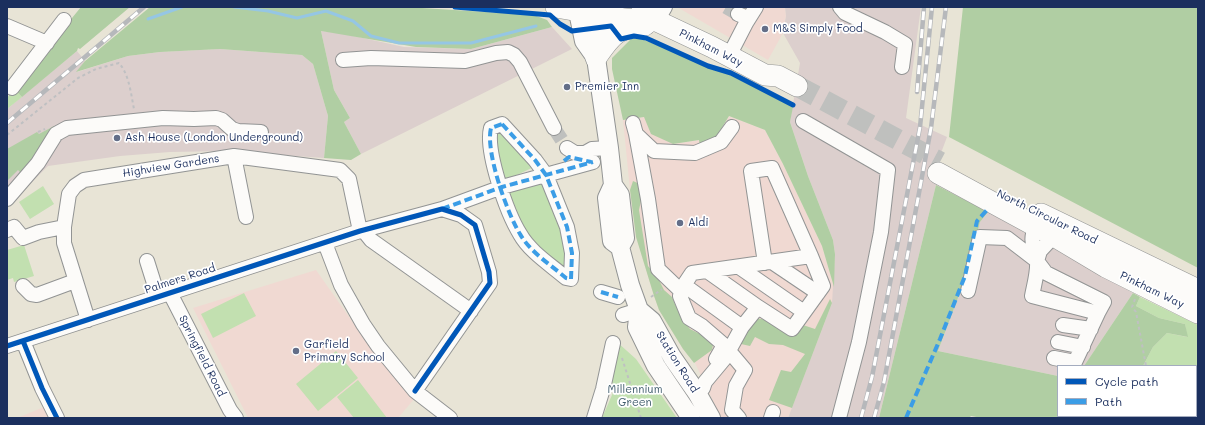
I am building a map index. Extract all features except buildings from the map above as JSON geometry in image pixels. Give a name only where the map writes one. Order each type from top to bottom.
[{"type":"highway","name":"Pinkham Way","points":[[556,7],[586,10],[625,19],[652,15],[764,75],[778,76],[795,92]]},
{"type":"highway","points":[[616,7],[652,15]]},
{"type":"highway","points":[[596,58],[607,42],[617,33],[624,29],[640,27],[652,15]]},
{"type":"highway","name":"North Circular Road","points":[[1106,267],[1035,226],[939,167],[991,190],[1156,270]]},
{"type":"highway","name":"Pinkham Way","points":[[1106,267],[1198,313]]},
{"type":"highway","name":"Pinkham Way","points":[[1156,270],[1198,290]]},
{"type":"main road","name":"Station Road","points":[[586,10],[584,41],[596,58],[609,148],[613,185],[607,198],[612,241],[620,247],[630,285],[631,312],[637,327],[656,366],[689,415]]},
{"type":"main road","name":"Station Road","points":[[631,312],[652,321],[672,357],[712,418]]},
{"type":"main road","points":[[689,415],[693,403],[686,392],[695,390]]},
{"type":"street","points":[[729,56],[742,18],[756,7]]},
{"type":"street","points":[[840,7],[845,13],[885,32],[904,44],[902,68]]},
{"type":"street","points":[[12,88],[64,20]]},
{"type":"street","points":[[7,26],[47,43]]},
{"type":"street","points":[[343,60],[371,58],[465,61],[496,53],[508,52],[514,55],[520,62],[554,128]]},
{"type":"street","points":[[7,199],[38,163],[56,134],[67,128],[163,118],[216,118],[222,120],[238,131],[261,132]]},
{"type":"street","points":[[803,121],[888,170],[881,232],[859,342],[839,418]]},
{"type":"street","points":[[558,163],[572,253],[571,279],[566,278],[534,252],[520,234],[500,187],[492,161],[489,136],[491,128],[502,124],[535,160],[558,163],[575,153],[585,153],[592,149],[609,148]]},
{"type":"street","points":[[732,128],[721,142],[695,153],[654,151],[634,128],[648,200],[658,269],[683,288],[742,327]]},
{"type":"street","points":[[234,156],[246,217]]},
{"type":"street","name":"Highview Gardens","points":[[88,320],[64,243],[64,227],[69,194],[75,186],[84,180],[234,156],[340,170],[349,179],[361,231]]},
{"type":"street","name":"Palmers Road","points":[[7,346],[361,231],[442,209],[558,163]]},
{"type":"street","points":[[707,271],[792,329],[804,312],[818,293],[823,286],[772,168],[751,171],[768,262],[818,293]]},
{"type":"street","points":[[416,391],[490,283],[490,272],[475,225],[461,215],[442,209]]},
{"type":"street","points":[[1035,226],[1032,242],[1037,261]]},
{"type":"street","points":[[7,230],[14,227],[24,238],[39,232],[64,227]]},
{"type":"street","points":[[361,231],[371,240],[471,311]]},
{"type":"street","points":[[1054,236],[1040,251],[1037,261],[1032,296],[1098,313]]},
{"type":"street","points":[[968,291],[980,237],[1008,238],[1037,261],[1046,273],[1104,302],[1075,362],[1054,358]]},
{"type":"street","points":[[324,243],[341,285],[363,324],[378,346],[416,391],[450,418]]},
{"type":"street","points":[[695,390],[713,366],[724,345],[702,326],[689,318],[680,296],[692,273],[811,256]]},
{"type":"street","name":"Springfield Road","points":[[147,261],[164,295],[236,418]]},
{"type":"street","points":[[739,267],[804,312]]},
{"type":"street","points":[[23,286],[31,294],[37,295],[75,280]]},
{"type":"street","points":[[601,292],[618,297]]},
{"type":"street","points":[[695,390],[703,388],[705,382],[725,358],[742,327],[758,307]]},
{"type":"street","points":[[1063,325],[1091,329]]},
{"type":"street","points":[[23,341],[42,388],[57,418]]},
{"type":"street","points":[[1058,342],[1083,347]]},
{"type":"street","points":[[594,418],[603,389],[613,343]]},
{"type":"street","points":[[729,351],[745,370],[736,386],[732,410],[739,418]]},
{"type":"path","points":[[7,135],[78,78],[96,69],[119,63],[124,68],[135,113]]},
{"type":"path","points":[[1135,297],[1132,308],[1136,312],[1146,365]]},
{"type":"path","points":[[621,356],[641,418]]},
{"type":"shaded area","points":[[677,7],[785,7],[786,16],[783,33],[768,60]]},
{"type":"shaded area","points":[[785,7],[921,7],[906,118],[947,137],[941,153],[936,185],[879,418],[788,418],[832,303],[835,254],[833,240],[808,176],[790,122],[800,63],[783,33],[786,16]]},
{"type":"shaded area","points":[[552,27],[572,49],[361,154],[344,122],[350,118],[334,90],[321,31],[345,34],[404,47],[471,49]]},
{"type":"shaded area","points":[[220,49],[302,55],[313,64],[328,116],[324,158],[225,151],[170,152],[120,156],[48,166],[7,207],[7,109],[77,51],[85,61],[77,72],[128,56],[160,52]]},
{"type":"shaded area","points":[[729,116],[765,130],[822,246],[834,287],[832,303],[788,418],[721,418],[695,363],[683,349],[659,310],[636,237],[623,120],[644,117],[673,144],[700,140],[700,147],[717,136]]},
{"type":"shaded area","points":[[988,212],[1133,293],[1085,365],[1057,365],[1057,376],[938,351],[967,274],[980,222]]},
{"type":"shaded area","name":"Garfield Primary School","points":[[316,270],[364,338],[391,363],[415,398],[398,418],[248,418],[193,308]]},
{"type":"shaded area","points":[[44,407],[51,418],[17,418]]},
{"type":"green space","points":[[81,7],[130,7],[80,49],[78,48],[77,51],[22,97],[14,89]]},
{"type":"green space","points":[[150,7],[406,7],[534,15],[547,20],[552,27],[471,49],[416,47],[321,31],[334,90],[350,118],[344,122],[361,154],[351,160],[324,158],[328,116],[313,64],[302,55],[220,49],[160,52],[128,56],[76,72],[85,61]]},
{"type":"green space","points":[[963,7],[1198,7],[1198,268],[949,137]]},
{"type":"green space","points":[[636,37],[713,66],[793,107],[790,122],[808,176],[833,240],[835,254],[834,287],[822,246],[765,130],[729,116],[717,136],[700,148],[699,140],[673,144],[651,134],[644,117],[623,120],[612,69],[612,58],[631,39]]},
{"type":"green space","points":[[14,89],[22,97],[7,109],[7,98]]},
{"type":"green space","points":[[54,126],[56,129],[24,176],[18,170],[7,181],[7,149],[37,132],[39,134]]},
{"type":"green space","points":[[498,129],[536,166],[504,181],[492,148]]},
{"type":"green space","points":[[546,179],[569,237],[568,278],[531,246],[508,190]]},
{"type":"green space","points":[[633,181],[644,186],[639,210],[648,266],[658,278],[664,290],[672,297],[681,318],[690,329],[704,336],[713,345],[712,350],[694,363],[683,349],[659,310],[654,296],[636,237],[630,190]]},
{"type":"green space","points":[[936,185],[988,212],[980,222],[967,274],[938,351],[1057,376],[1057,417],[1152,417],[982,418],[971,416],[969,418],[879,418]]},
{"type":"green space","points":[[43,186],[54,204],[30,219],[19,202]]},
{"type":"green space","points":[[24,245],[34,276],[14,282],[13,278],[7,280],[7,250]]},
{"type":"green space","points":[[244,293],[256,316],[213,338],[201,314]]},
{"type":"green space","points":[[1133,293],[1140,297],[1136,306],[1159,318],[1185,324],[1188,337],[1167,333],[1153,347],[1144,365],[1085,365]]},
{"type":"green space","points":[[1140,297],[1198,325],[1198,418],[1152,418],[1197,417],[1197,365],[1144,365],[1153,347],[1167,333],[1187,337],[1185,324],[1159,318],[1136,306]]},
{"type":"green space","points":[[830,299],[832,303],[792,408],[769,400],[781,370],[791,372],[805,354],[783,345],[769,344],[755,337],[750,346],[741,344],[739,338],[753,318],[762,319],[781,328],[800,324],[815,329]]},
{"type":"green space","name":"Millennium Green","points":[[617,342],[636,359],[677,418],[602,418],[615,388],[609,376]]},
{"type":"green space","points":[[336,351],[358,378],[318,411],[296,384]]},
{"type":"green space","points":[[358,380],[387,418],[354,418],[337,397]]},
{"type":"waterway","points":[[148,19],[182,7]]},
{"type":"waterway","points":[[234,7],[268,11],[297,18],[326,11],[353,21],[371,36],[399,43],[471,43],[536,26]]},
{"type":"tunnel","points":[[726,7],[738,14]]},
{"type":"tunnel","points":[[797,86],[940,162]]},
{"type":"tunnel","points":[[554,128],[567,148]]},
{"type":"railway","points":[[7,123],[144,7]]},
{"type":"railway","points":[[917,92],[924,7]]},
{"type":"railway","points":[[861,418],[872,377],[920,127],[932,7]]},
{"type":"railway","points":[[874,418],[884,382],[931,128],[946,7]]},
{"type":"marked path","points":[[502,124],[535,160],[546,175],[567,227],[572,253],[571,279],[566,278],[529,247],[524,241],[509,212],[498,182],[491,151],[491,128],[502,124]]},
{"type":"marked path","points":[[564,161],[569,157],[591,162]]},
{"type":"marked path","points":[[442,209],[502,187],[593,162]]},
{"type":"marked path","points":[[906,418],[965,276],[977,221],[987,210]]},
{"type":"marked path","points":[[601,292],[618,297]]},
{"type":"cycle path","points":[[455,7],[550,15],[560,24],[572,31],[611,26],[621,39],[634,36],[646,38],[708,66],[731,73],[793,105]]},
{"type":"cycle path","points":[[7,346],[360,231],[442,209],[461,215],[475,225],[489,272],[490,283],[415,391]]},
{"type":"cycle path","points":[[23,341],[42,388],[57,418]]},
{"type":"place","name":"M&S Simply Food","points":[[765,29]]},
{"type":"place","name":"Premier Inn","points":[[567,87]]},
{"type":"place","name":"Ash House (London Underground)","points":[[117,138]]},
{"type":"place","name":"Aldi","points":[[680,223]]},
{"type":"place","name":"Garfield Primary School","points":[[296,351]]}]
